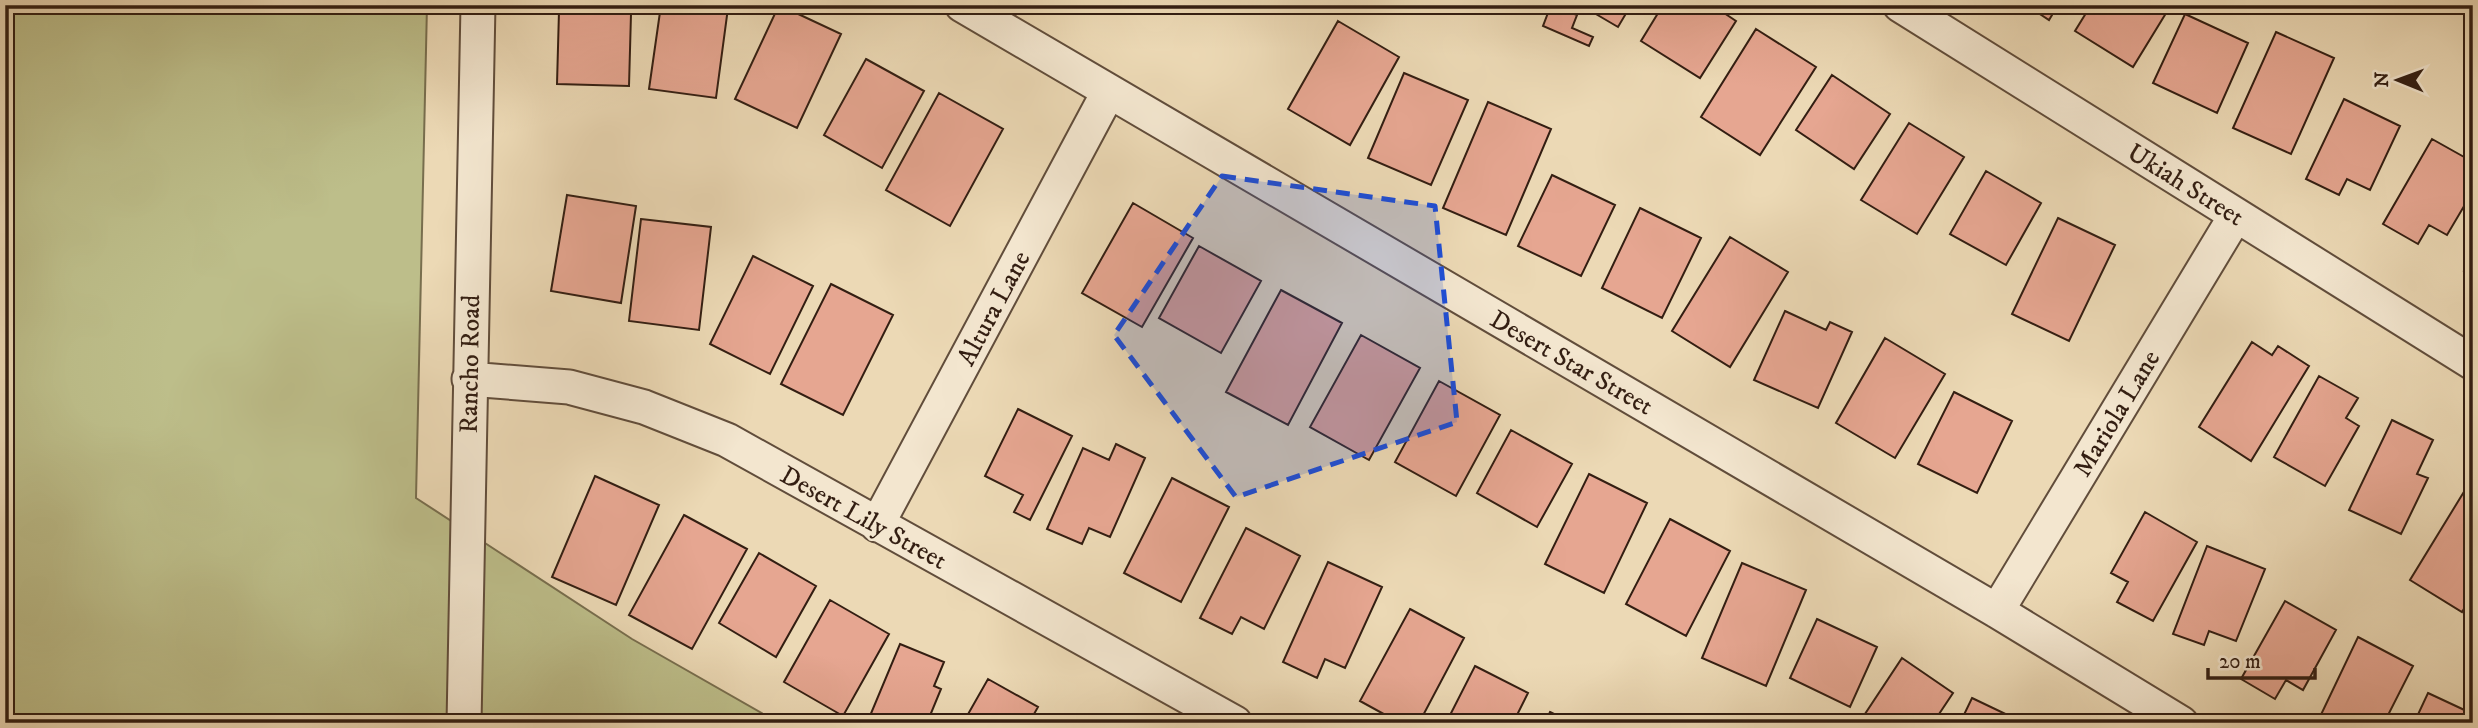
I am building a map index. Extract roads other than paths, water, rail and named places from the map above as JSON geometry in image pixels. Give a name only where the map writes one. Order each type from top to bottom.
[{"type":"street","name":"Rancho Road","points":[[464,723],[478,5]]},
{"type":"street","name":"Desert Star Street","points":[[962,5],[1997,611],[2181,723]]},
{"type":"street","name":"Ukiah Street","points":[[1900,5],[2473,363]]},
{"type":"street","name":"Altura Lane","points":[[877,525],[1109,91]]},
{"type":"street","name":"Mariola Lane","points":[[1997,611],[2236,215]]},
{"type":"street","name":"Desert Lily Street","points":[[469,380],[569,387],[644,407],[727,440],[1234,723]]}]
